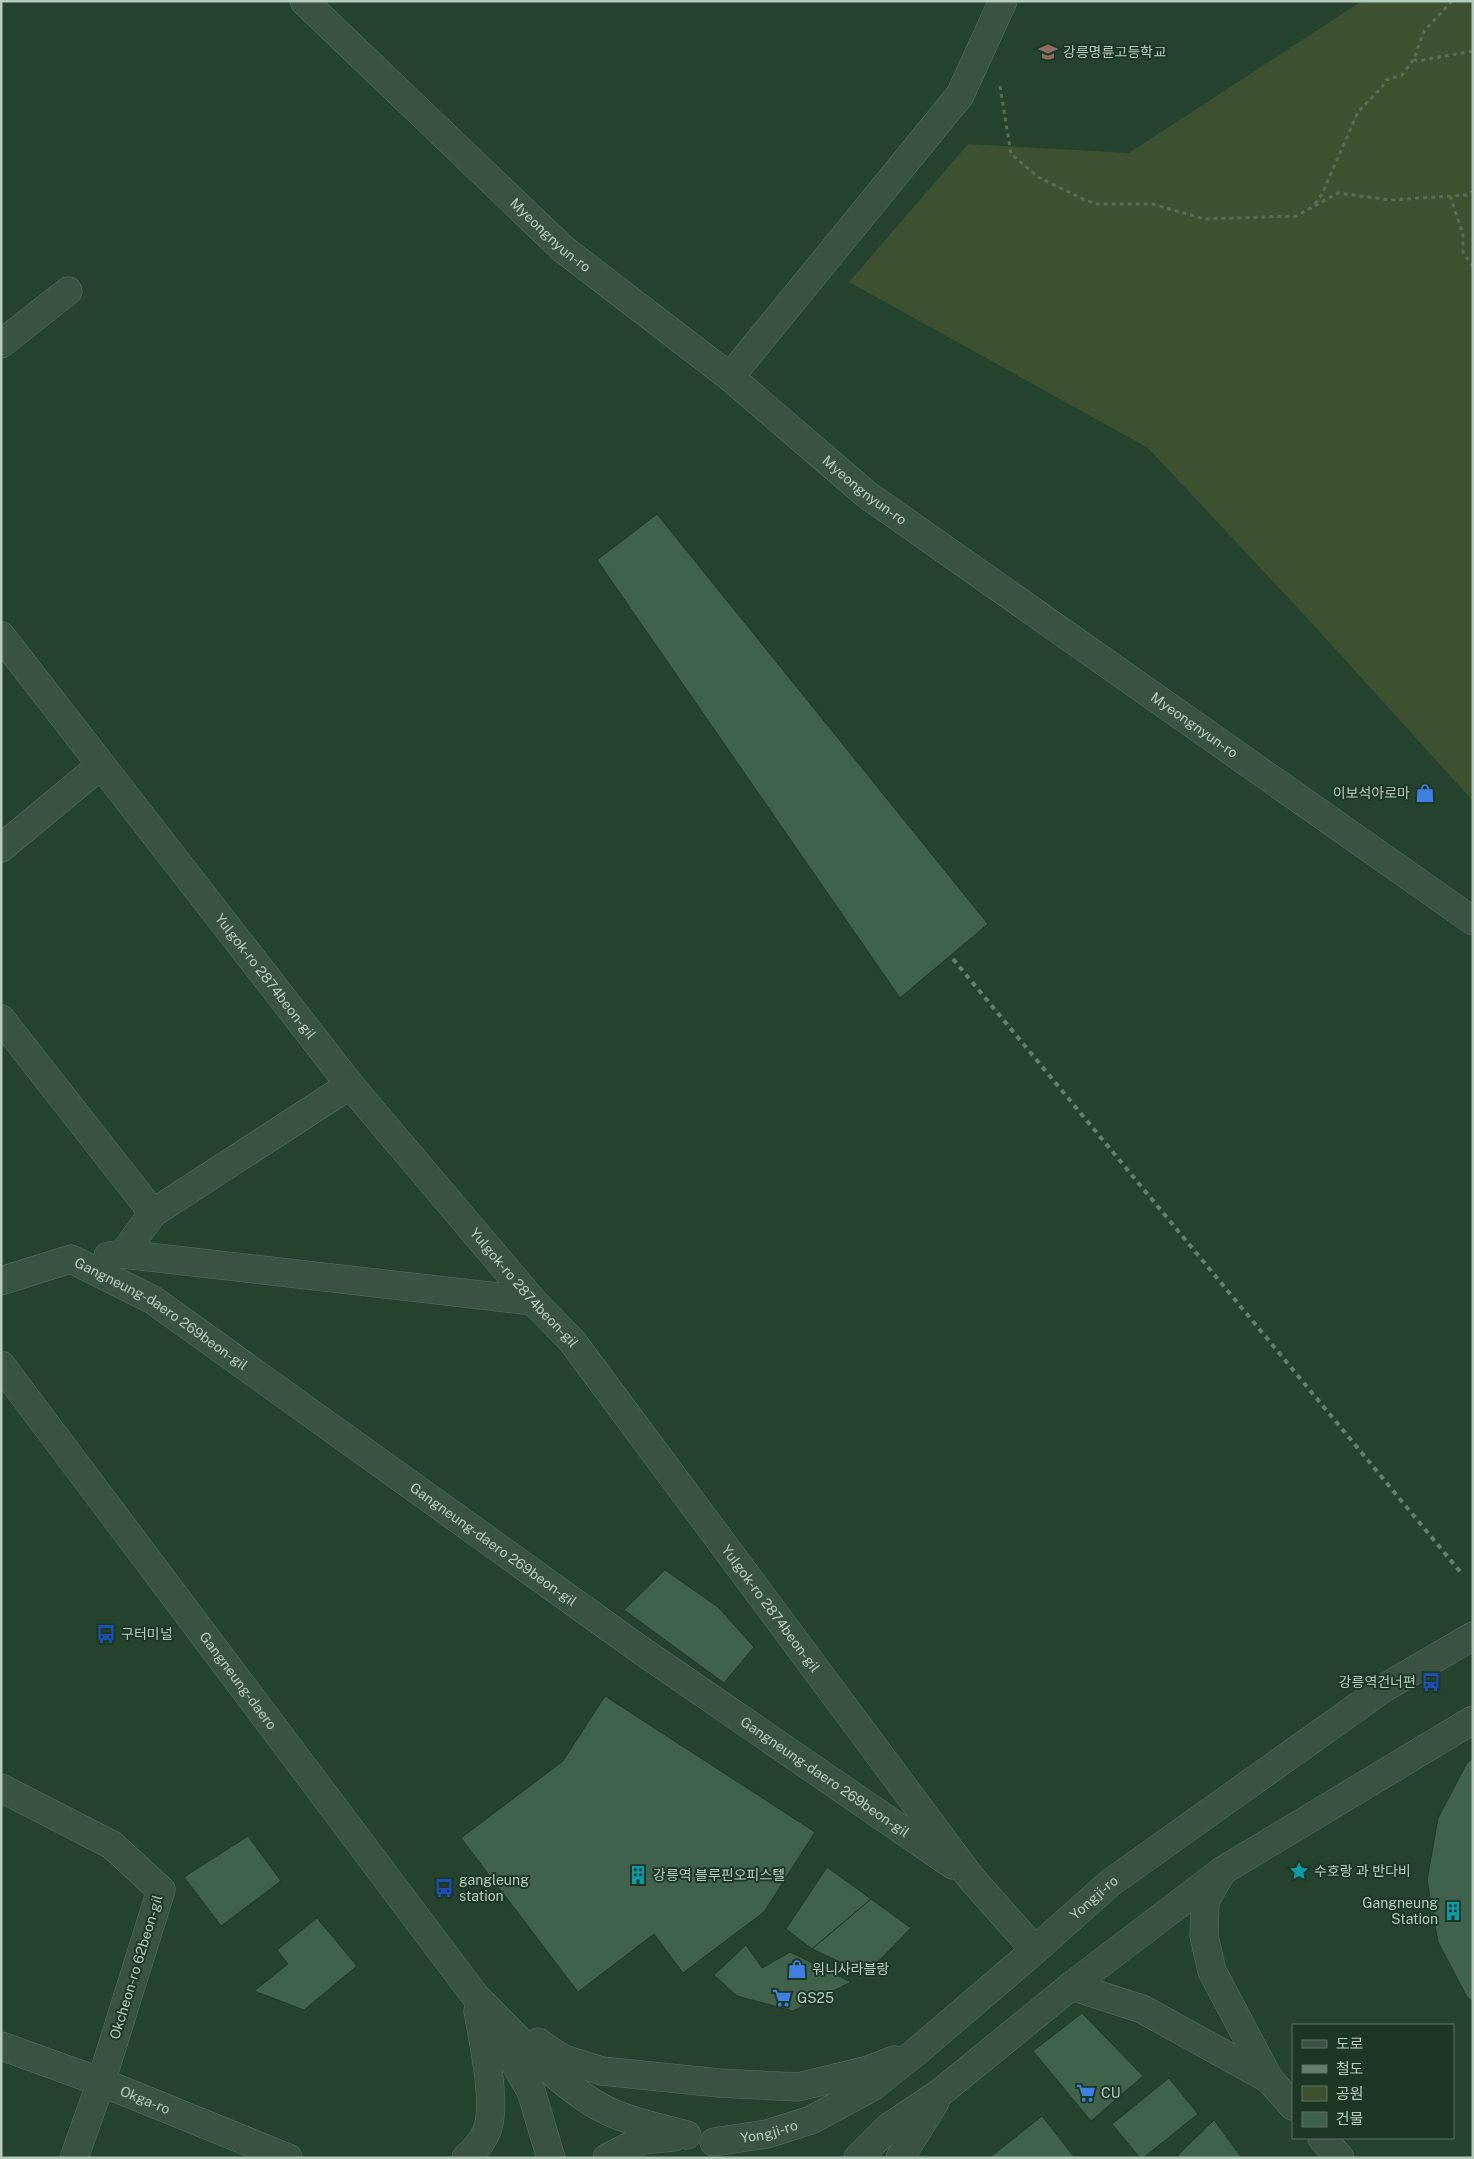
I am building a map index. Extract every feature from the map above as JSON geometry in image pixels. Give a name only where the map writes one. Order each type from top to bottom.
[{"type":"street","name":"Myeongnyun-ro","points":[[304,1],[563,249],[730,377],[866,494],[1473,921]]},
{"type":"street","points":[[730,377],[960,95],[1003,1]]},
{"type":"street","points":[[1,344],[68,291]]},
{"type":"street","name":"Yulgok-ro 2874beon-gil","points":[[1,636],[350,1085],[532,1301],[572,1341],[971,1878],[1035,1950]]},
{"type":"street","points":[[1,848],[102,765]]},
{"type":"street","points":[[1,1019],[153,1212]]},
{"type":"street","points":[[122,1254],[153,1212],[350,1085]]},
{"type":"street","points":[[71,1259],[122,1254],[532,1301]]},
{"type":"street","name":"Gangneung-daero 269beon-gil","points":[[1,1281],[71,1259],[153,1300],[642,1651],[971,1878]]},
{"type":"street","name":"Gangneung-daero","points":[[1,1365],[476,1997]]},
{"type":"street","name":"Yongji-ro","points":[[714,2142],[767,2134],[811,2120],[872,2087],[916,2052],[1035,1950],[1110,1883],[1384,1688],[1473,1636]]},
{"type":"street","points":[[858,2158],[889,2127],[941,2092],[1071,1986],[1222,1870],[1473,1720]]},
{"type":"street","name":"Okcheon-ro 62beon-gil","points":[[1,1788],[112,1845],[161,1890],[101,2082]]},
{"type":"street","points":[[1222,1870],[1205,1901],[1204,1936],[1212,1971],[1269,2079],[1292,2105]]},
{"type":"street","points":[[1071,1986],[1142,2009],[1269,2079]]},
{"type":"street","points":[[476,1997],[561,2058],[602,2070],[719,2084],[798,2087],[868,2070],[916,2052]]},
{"type":"street","points":[[476,1997],[555,2073],[588,2100],[609,2112],[630,2120],[730,2146],[748,2158]]},
{"type":"street","points":[[466,2158],[483,2138],[489,2124],[487,2074],[476,1997]]},
{"type":"street","points":[[476,1997],[530,2091],[551,2158]]},
{"type":"street","name":"Okga-ro","points":[[1,2046],[101,2082],[288,2158]]},
{"type":"street","points":[[74,2158],[101,2082]]},
{"type":"street","points":[[900,2158],[941,2092]]},
{"type":"street","points":[[606,2158],[642,2140],[687,2135]]},
{"type":"street","points":[[1323,2139],[1340,2158]]},
{"type":"path","points":[[1314,206],[1322,194],[1358,112],[1382,87],[1386,80],[1402,75],[1414,59],[1424,31],[1452,1]]},
{"type":"path","points":[[982,47],[997,69],[1011,154],[1038,177],[1085,200],[1098,204],[1152,204],[1205,219],[1296,216],[1338,193],[1390,200],[1419,196],[1467,195],[1473,191]]},
{"type":"path","points":[[1414,59],[1417,62],[1473,51]]},
{"type":"path","points":[[1450,196],[1463,234],[1463,252],[1473,267]]},
{"type":"green space","points":[[1362,1],[1473,1],[1473,801],[1309,620],[1148,448],[849,282],[968,144],[1129,153]]},
{"type":"building","points":[[657,514],[988,924],[900,998],[597,560]]},
{"type":"building","points":[[665,1570],[718,1607],[754,1647],[724,1683],[624,1610]]},
{"type":"building","name":"강릉역 블루핀오피스텔","points":[[605,1696],[815,1832],[764,1912],[683,1973],[654,1934],[578,1992],[461,1838],[563,1761]]},
{"type":"building","name":"Gangneung Station","points":[[1473,1758],[1473,2002],[1467,1997],[1438,1942],[1427,1880],[1438,1818],[1467,1763]]},
{"type":"building","points":[[248,1836],[281,1881],[221,1926],[184,1877]]},
{"type":"building","points":[[827,1867],[871,1899],[812,1949],[786,1929]]},
{"type":"building","points":[[871,1899],[911,1928],[866,1974],[812,1949]]},
{"type":"building","points":[[317,1918],[357,1966],[304,2010],[254,1991],[288,1964],[277,1950]]},
{"type":"building","points":[[746,1945],[762,1968],[790,1952],[851,1982],[793,2011],[737,1996],[714,1975]]},
{"type":"building","points":[[1082,2013],[1143,2076],[1091,2121],[1033,2051]]},
{"type":"building","points":[[1169,2078],[1198,2114],[1143,2158],[1140,2158],[1112,2124]]},
{"type":"building","points":[[1042,2116],[1075,2158],[989,2158]]},
{"type":"building","points":[[1214,2120],[1242,2158],[1179,2158],[1178,2155]]},
{"type":"railway","points":[[953,959],[1462,1574]]},
{"type":"place","name":"강릉명륜고등학교","points":[[1048,52]]},
{"type":"place","name":"이보석아로마","points":[[1425,793]]},
{"type":"place","name":"구터미널","points":[[106,1634]]},
{"type":"place","name":"강릉역건너편","points":[[1431,1682]]},
{"type":"place","name":"수호랑 과 반다비","points":[[1299,1871]]},
{"type":"place","name":"강릉역 블루핀오피스텔","points":[[638,1875]]},
{"type":"place","name":"gangleung station","points":[[444,1888]]},
{"type":"place","name":"Gangneung Station","points":[[1453,1911]]},
{"type":"place","name":"워니사라블랑","points":[[797,1969]]},
{"type":"place","name":"GS25","points":[[782,1998]]},
{"type":"place","name":"CU","points":[[1086,2093]]}]
